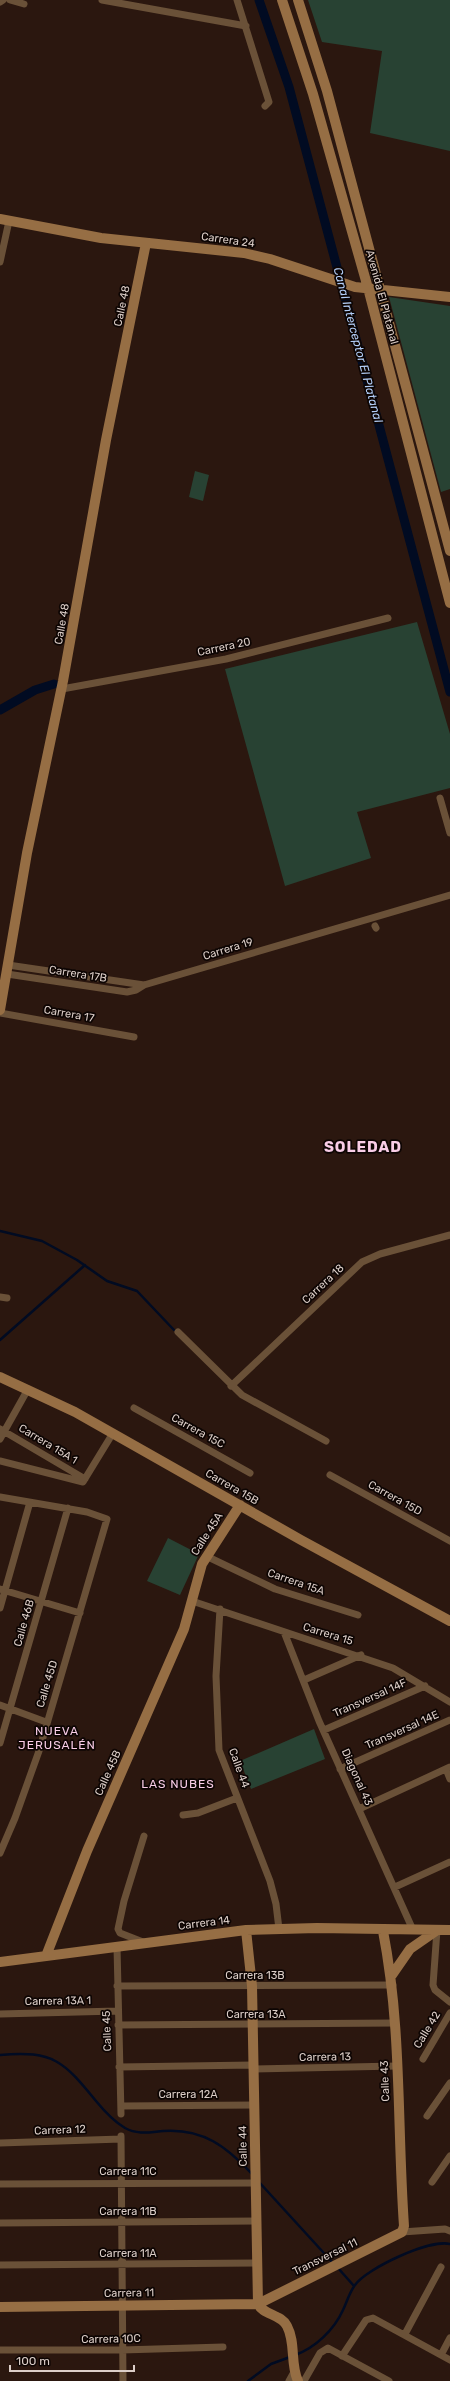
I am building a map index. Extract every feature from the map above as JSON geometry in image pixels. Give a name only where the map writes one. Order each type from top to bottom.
[{"type":"street","points":[[10,0],[24,4]]},
{"type":"street","points":[[102,0],[246,26]]},
{"type":"street","points":[[237,0],[269,102],[265,106]]},
{"type":"street","name":"Avenida El Platanal","points":[[282,0],[295,35],[313,94],[368,288],[450,603]]},
{"type":"street","name":"Avenida El Platanal","points":[[298,0],[323,78],[450,551]]},
{"type":"street","points":[[0,262],[4,220]]},
{"type":"street","name":"Carrera 24","points":[[4,220],[101,238],[244,253],[270,259],[329,280],[355,287],[450,297]]},
{"type":"street","name":"Calle 48","points":[[0,1010],[27,853],[62,688],[106,440],[146,243]]},
{"type":"street","name":"Carrera 20","points":[[62,688],[226,659],[388,618]]},
{"type":"street","points":[[440,798],[450,833]]},
{"type":"street","name":"Carrera 19","points":[[8,970],[135,987],[450,895]]},
{"type":"street","name":"Carrera 17","points":[[0,1013],[134,1037]]},
{"type":"street","name":"Carrera 18","points":[[231,1386],[362,1262],[380,1254],[450,1235]]},
{"type":"street","points":[[178,1332],[231,1386],[242,1395],[326,1441]]},
{"type":"street","name":"Carrera 15B","points":[[0,1377],[28,1389],[113,1433],[450,1621]]},
{"type":"street","points":[[0,1439],[2,1430],[28,1389]]},
{"type":"street","name":"Carrera 15C","points":[[134,1408],[250,1473]]},
{"type":"street","name":"Carrera 15A 1","points":[[2,1430],[84,1481]]},
{"type":"street","points":[[0,1461],[84,1481],[113,1433]]},
{"type":"street","name":"Carrera 15D","points":[[330,1475],[450,1541]]},
{"type":"street","points":[[0,1497],[68,1508]]},
{"type":"street","points":[[0,1608],[2,1590],[30,1502]]},
{"type":"street","name":"Calle 45A","points":[[192,1601],[199,1572],[206,1556],[240,1505]]},
{"type":"street","name":"Calle 45D","points":[[0,1853],[15,1818],[39,1751],[46,1722],[107,1519],[68,1508]]},
{"type":"street","name":"Calle 46B","points":[[0,1743],[68,1508]]},
{"type":"street","name":"Carrera 15A","points":[[206,1556],[275,1589],[358,1615]]},
{"type":"street","points":[[2,1590],[80,1613]]},
{"type":"street","name":"Carrera 15","points":[[192,1601],[220,1609],[284,1632],[361,1655],[393,1668],[450,1702]]},
{"type":"street","name":"Calle 45B","points":[[46,1956],[87,1851],[184,1629],[192,1601]]},
{"type":"street","name":"Calle 44","points":[[220,1609],[216,1676],[219,1750],[270,1881],[276,1904],[279,1929]]},
{"type":"street","name":"Diagonal 43","points":[[284,1632],[340,1768],[395,1887],[413,1930]]},
{"type":"street","points":[[304,1680],[361,1655]]},
{"type":"street","name":"Transversal 14F","points":[[324,1730],[425,1686]]},
{"type":"street","points":[[0,1706],[46,1722]]},
{"type":"street","name":"Transversal 14E","points":[[340,1768],[450,1720]]},
{"type":"street","points":[[359,1809],[448,1768],[450,1779]]},
{"type":"street","points":[[183,1815],[198,1813],[237,1798]]},
{"type":"street","points":[[144,1836],[124,1901],[118,1929],[120,1933],[145,1943]]},
{"type":"street","points":[[395,1887],[450,1862]]},
{"type":"street","name":"Carrera 14","points":[[0,1962],[246,1930],[279,1929],[383,1931],[446,1929]]},
{"type":"street","points":[[392,1980],[410,1949],[446,1929]]},
{"type":"street","points":[[446,1929],[433,1985],[435,1990],[450,2002]]},
{"type":"street","name":"Calle 44","points":[[246,1930],[252,1986],[257,2221],[256,2263],[258,2304]]},
{"type":"street","name":"Calle 43","points":[[383,1931],[392,1980],[395,2023],[404,2226],[402,2232]]},
{"type":"street","name":"Calle 45","points":[[117,1947],[117,2011],[121,2114]]},
{"type":"street","name":"Carrera 13B","points":[[117,1986],[252,1986],[392,1980]]},
{"type":"street","name":"Carrera 13A 1","points":[[0,2014],[117,2011]]},
{"type":"street","name":"Calle 42","points":[[423,2059],[450,2013]]},
{"type":"street","name":"Carrera 13A","points":[[118,2025],[252,2026],[395,2023]]},
{"type":"street","name":"Carrera 13","points":[[119,2067],[397,2066]]},
{"type":"street","points":[[427,2116],[450,2083]]},
{"type":"street","name":"Carrera 12A","points":[[121,2106],[254,2105]]},
{"type":"street","name":"Carrera 12","points":[[0,2143],[121,2137],[121,2182]]},
{"type":"street","points":[[432,2182],[450,2156]]},
{"type":"street","points":[[121,2182],[123,2381]]},
{"type":"street","name":"Carrera 11C","points":[[0,2184],[121,2182],[255,2183]]},
{"type":"street","name":"Carrera 11B","points":[[0,2223],[257,2221]]},
{"type":"street","points":[[402,2232],[448,2230],[450,2222]]},
{"type":"street","name":"Transversal 11","points":[[258,2304],[402,2232]]},
{"type":"street","name":"Carrera 11A","points":[[0,2265],[256,2263]]},
{"type":"street","points":[[405,2334],[440,2267]]},
{"type":"street","points":[[258,2304],[261,2308],[283,2320],[289,2330],[295,2372],[289,2381]]},
{"type":"street","name":"Carrera 11","points":[[0,2307],[258,2304]]},
{"type":"street","points":[[342,2356],[366,2320],[373,2318],[382,2321],[450,2360]]},
{"type":"street","points":[[441,2355],[450,2338]]},
{"type":"street","name":"Carrera 10C","points":[[0,2350],[122,2350],[223,2347]]},
{"type":"street","points":[[304,2381],[314,2361],[325,2349],[330,2349],[389,2381]]},
{"type":"green space","points":[[308,0],[450,0],[450,151],[370,133],[382,51],[322,42]]},
{"type":"green space","points":[[389,297],[450,306],[450,489],[441,492]]},
{"type":"green space","points":[[195,471],[209,475],[203,501],[189,497]]},
{"type":"green space","points":[[417,622],[450,734],[450,788],[357,812],[371,858],[285,886],[225,669]]},
{"type":"green space","points":[[168,1538],[199,1554],[180,1595],[147,1581]]},
{"type":"green space","points":[[314,1729],[325,1759],[251,1789],[240,1761]]},
{"type":"waterway","name":"Canal Interceptor El Platanal","points":[[259,0],[289,87],[450,692]]},
{"type":"waterway","points":[[0,710],[35,690],[54,684]]},
{"type":"waterway","points":[[0,1231],[42,1241],[77,1260],[107,1281],[137,1291],[174,1330]]},
{"type":"waterway","points":[[0,1340],[85,1265]]},
{"type":"waterway","points":[[0,2055],[18,2054],[46,2057],[66,2068],[109,2116],[125,2128],[135,2132],[177,2131],[202,2136],[213,2141],[233,2155],[252,2174]]},
{"type":"waterway","points":[[259,2182],[333,2263]]},
{"type":"waterway","points":[[295,2355],[310,2348],[329,2331],[339,2317],[353,2288],[362,2278],[385,2263],[414,2250],[428,2246],[450,2244]]},
{"type":"waterway","points":[[338,2268],[354,2286]]},
{"type":"waterway","points":[[248,2381],[271,2364],[290,2357]]},
{"type":"district","name":"SOLEDAD","points":[[363,1147]]},
{"type":"district","name":"NUEVA JERUSALÉN","points":[[57,1738]]},
{"type":"district","name":"LAS NUBES","points":[[178,1784]]}]
